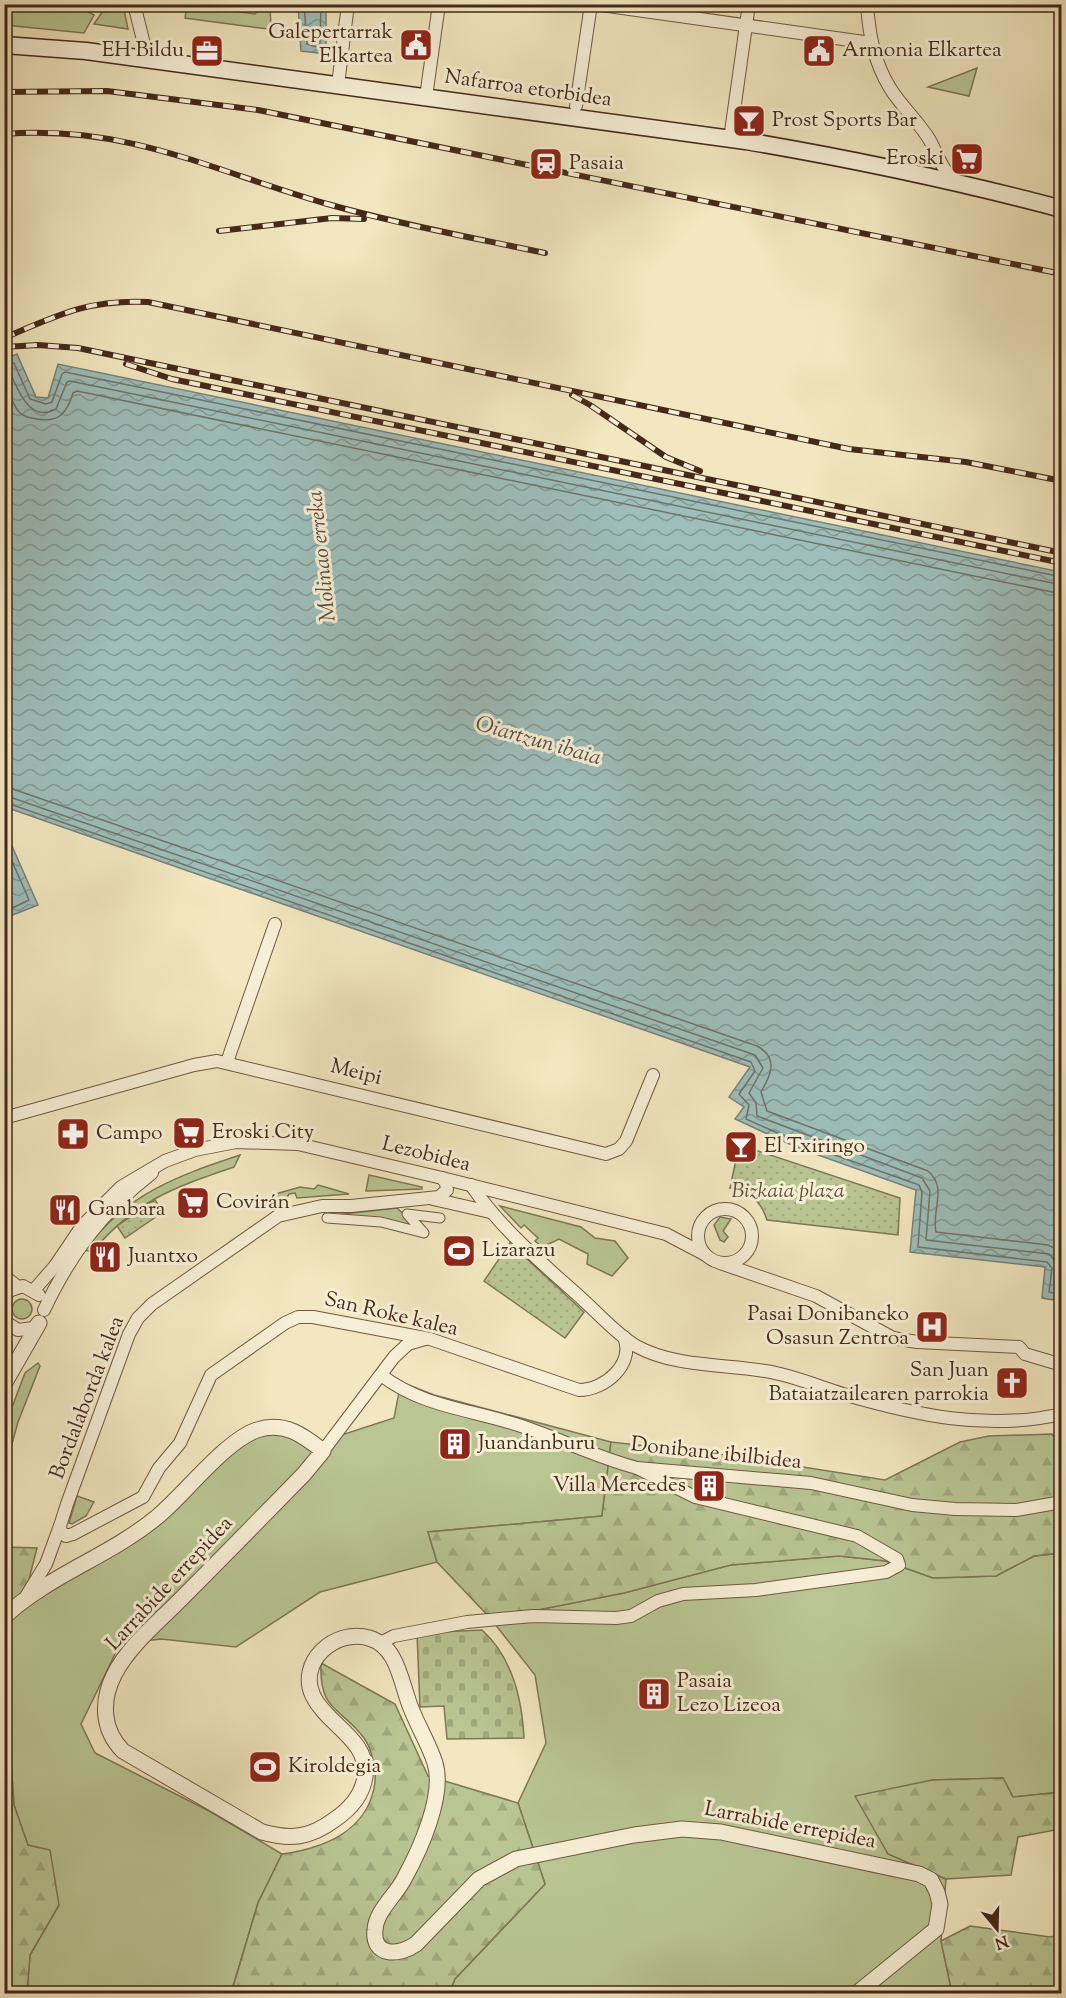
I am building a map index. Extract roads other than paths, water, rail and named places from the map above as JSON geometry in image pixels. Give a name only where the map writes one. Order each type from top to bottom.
[{"type":"main road","name":"Nafarroa etorbidea","points":[[4,36],[148,60],[730,139],[851,158],[961,182],[1062,209]]},
{"type":"main road","name":"Nafarroa etorbidea","points":[[4,45],[86,51]]},
{"type":"street","points":[[134,4],[148,60]]},
{"type":"street","points":[[338,85],[348,4]]},
{"type":"street","points":[[426,97],[439,4]]},
{"type":"street","points":[[576,106],[593,4],[871,43]]},
{"type":"street","points":[[730,139],[749,4]]},
{"type":"street","points":[[867,4],[871,43],[889,87],[913,114],[944,169],[961,182]]},
{"type":"street","points":[[227,1062],[275,924]]},
{"type":"street","name":"Meipi","points":[[4,1118],[194,1065],[227,1062],[601,1154],[615,1151],[626,1141],[653,1076]]},
{"type":"street","name":"Lezobidea","points":[[34,1290],[49,1275],[82,1226],[107,1199],[145,1170],[176,1157],[236,1142],[278,1142],[442,1178],[666,1234],[704,1254]]},
{"type":"street","name":"Lezobidea","points":[[41,1316],[69,1261],[84,1240],[121,1201],[176,1157]]},
{"type":"street","points":[[429,1198],[446,1193],[447,1186],[442,1178]]},
{"type":"street","points":[[471,1185],[490,1212],[624,1337],[637,1346],[670,1358],[786,1375],[896,1409],[946,1419],[980,1422],[1038,1419],[1062,1413]]},
{"type":"street","points":[[490,1212],[488,1198],[499,1192]]},
{"type":"street","points":[[429,1198],[490,1212]]},
{"type":"street","name":"Bordalaborda kalea","points":[[24,1599],[41,1575],[61,1530],[129,1334],[145,1311],[278,1216],[322,1206],[429,1198]]},
{"type":"street","points":[[327,1218],[381,1222],[424,1233],[397,1202]]},
{"type":"street","points":[[720,1263],[736,1261],[748,1251],[753,1236],[749,1223],[740,1213],[727,1209],[713,1211],[700,1224],[698,1240],[704,1254],[720,1263],[816,1296],[893,1338],[1019,1347],[1025,1354],[1062,1365]]},
{"type":"street","points":[[407,1214],[440,1218]]},
{"type":"street","name":"Lezobidea","points":[[666,1234],[685,1232],[700,1224]]},
{"type":"street","points":[[4,1276],[18,1287],[34,1290],[42,1298],[41,1316],[4,1384]]},
{"type":"street","points":[[4,1296],[18,1287]]},
{"type":"street","points":[[4,1321],[18,1330],[33,1328],[41,1316]]},
{"type":"street","name":"San Roke kalea","points":[[61,1530],[76,1533],[143,1497],[159,1468],[180,1443],[211,1375],[285,1323],[298,1317],[313,1317],[430,1340],[572,1389],[586,1390],[599,1386],[614,1376],[627,1349],[624,1337]]},
{"type":"street","points":[[4,1617],[24,1599],[154,1520],[241,1437],[267,1427],[291,1430],[306,1437],[323,1451],[381,1375],[408,1344],[430,1340]]},
{"type":"street","points":[[4,1344],[4,1378]]},
{"type":"street","name":"Donibane ibilbidea","points":[[381,1375],[397,1387],[427,1401],[516,1424],[612,1462],[637,1468],[810,1483],[912,1505],[955,1509],[1016,1510],[1062,1502]]},
{"type":"street","name":"Larrabide errepidea","points":[[323,1451],[304,1474],[124,1659],[114,1675],[109,1690],[105,1725],[123,1751],[262,1832],[283,1838],[312,1834],[350,1807],[364,1784],[365,1772],[361,1752],[352,1739],[320,1707],[312,1694],[311,1668],[320,1651],[339,1640],[353,1636],[367,1637],[380,1643],[399,1669],[412,1711],[435,1762],[439,1778],[434,1803],[416,1854],[404,1880],[375,1926],[374,1937],[384,1950],[393,1954],[404,1953],[416,1944],[479,1880],[516,1859],[634,1835],[701,1829],[877,1864],[919,1874],[931,1880],[940,1904],[940,1920],[936,1929],[856,1994]]},
{"type":"street","points":[[380,1643],[394,1636],[468,1622],[533,1616],[585,1619],[631,1616],[658,1601],[683,1594],[756,1590],[875,1574],[896,1569],[899,1564],[897,1559],[857,1536],[695,1497],[637,1468]]},
{"type":"water","points":[[298,5],[326,5],[326,54],[301,51]]},
{"type":"water","points":[[17,354],[36,397],[48,398],[58,364],[1061,572],[1061,1301],[1042,1298],[1045,1267],[910,1252],[916,1190],[796,1147],[735,1119],[744,1107],[729,1097],[750,1067],[5,807],[4,359]]},
{"type":"water","points":[[4,828],[38,905],[5,918],[4,918]]},
{"type":"waterway","points":[[4,1979],[12,1994]]},
{"type":"railway","points":[[4,92],[107,91],[258,110],[1062,274]]},
{"type":"railway","points":[[4,134],[49,133],[92,136],[132,144],[172,154],[331,205],[438,231],[545,253]]},
{"type":"railway","points":[[219,231],[332,218],[364,219]]},
{"type":"railway","points":[[4,338],[74,310],[108,303],[148,302],[849,449],[966,462],[1062,481]]},
{"type":"railway","points":[[4,347],[38,345],[78,348],[1062,553]]},
{"type":"railway","points":[[126,364],[172,379],[1062,563]]},
{"type":"railway","points":[[572,395],[666,457],[700,471]]},
{"type":"place","name":"Galepertarrak Elkartea","points":[[416,45]]},
{"type":"place","name":"EH Bildu","points":[[207,51]]},
{"type":"place","name":"Armonia Elkartea","points":[[819,51]]},
{"type":"place","name":"Prost Sports Bar","points":[[749,121]]},
{"type":"place","name":"Eroski","points":[[967,159]]},
{"type":"place","name":"Pasaia","points":[[546,164]]},
{"type":"place","name":"Eroski City","points":[[189,1133]]},
{"type":"place","name":"Campo","points":[[73,1134]]},
{"type":"place","name":"El Txiringo","points":[[741,1147]]},
{"type":"place","name":"Covirán","points":[[193,1203]]},
{"type":"place","name":"Ganbara","points":[[65,1210]]},
{"type":"place","name":"Lizarazu","points":[[459,1251]]},
{"type":"place","name":"Juantxo","points":[[105,1257]]},
{"type":"place","name":"Pasai Donibaneko Osasun Zentroa","points":[[932,1327]]},
{"type":"place","name":"San Juan Bataiatzailearen parrokia","points":[[1012,1383]]},
{"type":"place","name":"Juandanburu","points":[[455,1444]]},
{"type":"place","name":"Villa Mercedes","points":[[709,1486]]},
{"type":"place","name":"Pasaia Lezo Lizeoa","points":[[654,1694]]},
{"type":"place","name":"Kiroldegia","points":[[265,1767]]},
{"type":"water label","name":"Molinao erreka","points":[[323,556]]},
{"type":"water label","name":"Oiartzun ibaia","points":[[538,742]]},
{"type":"park label","name":"Bizkaia plaza","points":[[788,1192]]}]
